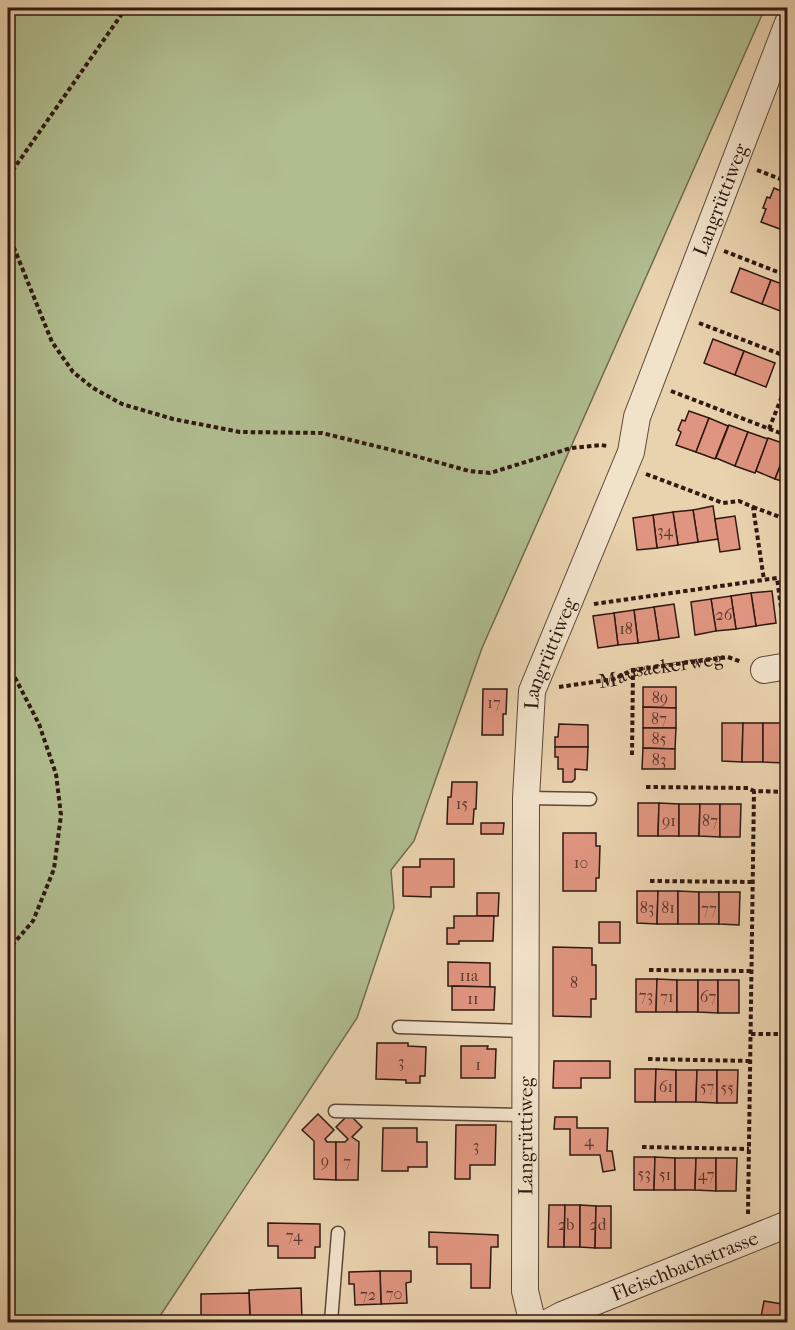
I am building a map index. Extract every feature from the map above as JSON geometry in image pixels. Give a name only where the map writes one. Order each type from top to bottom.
[{"type":"street","name":"Langrüttiweg","points":[[535,1323],[525,1291],[526,798],[532,691],[628,459],[637,417],[649,383],[788,23]]},
{"type":"street","name":"Fleischbachstrasse","points":[[549,1323],[562,1315],[788,1224]]},
{"type":"lane","points":[[526,798],[590,799]]},
{"type":"lane","points":[[399,1027],[526,1031]]},
{"type":"lane","points":[[334,1111],[525,1115]]},
{"type":"lane","points":[[331,1323],[338,1233]]},
{"type":"path","points":[[8,177],[126,8]]},
{"type":"path","points":[[735,162],[788,182]]},
{"type":"path","points":[[8,233],[52,342],[73,372],[93,388],[122,404],[173,419],[240,432],[322,433],[469,471],[490,473],[571,448],[601,445],[723,503],[739,501],[788,520]]},
{"type":"path","points":[[703,244],[788,276]]},
{"type":"path","points":[[676,315],[788,357]]},
{"type":"path","points":[[769,429],[788,381]]},
{"type":"path","points":[[649,383],[788,436]]},
{"type":"path","points":[[753,507],[764,580]]},
{"type":"path","points":[[567,608],[777,578],[788,654]]},
{"type":"path","name":"Mausackerweg","points":[[532,691],[614,679],[633,670],[728,657],[776,668]]},
{"type":"path","points":[[8,664],[39,724],[56,774],[60,815],[54,869],[33,921],[8,950]]},
{"type":"path","points":[[632,755],[633,670]]},
{"type":"path","points":[[646,787],[748,788],[754,791],[788,792]]},
{"type":"path","points":[[748,1218],[754,791]]},
{"type":"path","points":[[650,881],[753,882]]},
{"type":"path","points":[[649,970],[751,971]]},
{"type":"path","points":[[751,1034],[788,1034]]},
{"type":"path","points":[[648,1059],[750,1061]]},
{"type":"path","points":[[642,1148],[749,1149]]},
{"type":"green space","points":[[8,8],[765,8],[482,648],[414,841],[391,870],[394,908],[357,1018],[156,1322],[8,1322]]},
{"type":"building","points":[[788,144],[788,164],[781,162]]},
{"type":"building","points":[[774,188],[788,194],[788,211],[780,229],[761,222],[766,209],[763,208],[767,197],[770,198]]},
{"type":"building","points":[[788,211],[788,232],[780,229]]},
{"type":"building","points":[[740,268],[771,280],[762,304],[731,292]]},
{"type":"building","points":[[771,280],[788,286],[788,314],[762,304]]},
{"type":"building","points":[[713,339],[744,351],[735,375],[704,363]]},
{"type":"building","points":[[744,351],[775,363],[766,387],[735,375]]},
{"type":"building","points":[[689,411],[709,418],[696,452],[676,445],[681,432],[678,430]]},
{"type":"building","points":[[709,418],[728,426],[715,459],[696,452]]},
{"type":"building","points":[[729,425],[748,432],[735,466],[716,458]]},
{"type":"building","points":[[748,432],[768,439],[755,473],[735,466]]},
{"type":"building","points":[[768,438],[788,445],[775,479],[756,471]]},
{"type":"building","points":[[788,446],[788,483],[775,479]]},
{"type":"building","points":[[713,506],[718,539],[698,542],[693,510]]},
{"type":"building","points":[[693,510],[698,542],[678,545],[673,512]]},
{"type":"building","points":[[673,512],[678,545],[657,548],[653,515]]},
{"type":"building","points":[[653,515],[657,548],[637,550],[633,518]]},
{"type":"building","points":[[735,516],[740,549],[720,552],[715,519]]},
{"type":"building","points":[[772,591],[776,623],[756,626],[751,593]]},
{"type":"building","points":[[751,593],[756,626],[736,629],[731,596]]},
{"type":"building","points":[[731,596],[736,629],[716,631],[711,599]]},
{"type":"building","points":[[711,599],[716,631],[695,635],[691,602]]},
{"type":"building","points":[[674,604],[679,637],[659,640],[654,607]]},
{"type":"building","points":[[654,607],[659,640],[638,643],[634,610]]},
{"type":"building","points":[[634,610],[638,643],[618,645],[614,613]]},
{"type":"building","points":[[614,613],[618,645],[598,648],[593,616]]},
{"type":"building","points":[[643,687],[676,687],[676,708],[643,707]]},
{"type":"building","points":[[483,689],[507,689],[506,714],[503,714],[503,735],[482,735]]},
{"type":"building","points":[[643,707],[676,708],[676,728],[643,728]]},
{"type":"building","points":[[722,723],[743,723],[742,762],[722,761]]},
{"type":"building","points":[[743,723],[763,723],[763,762],[742,762]]},
{"type":"building","points":[[763,723],[784,723],[783,763],[763,762]]},
{"type":"building","points":[[784,723],[788,723],[788,763],[783,763]]},
{"type":"building","points":[[559,724],[588,725],[588,747],[555,747]]},
{"type":"building","points":[[643,728],[676,728],[675,749],[643,748]]},
{"type":"building","points":[[555,747],[588,747],[587,770],[575,769],[575,779],[572,782],[563,782],[563,769],[558,769]]},
{"type":"building","points":[[643,748],[675,749],[675,769],[642,769]]},
{"type":"building","points":[[452,782],[477,782],[473,824],[447,824],[448,797],[451,797]]},
{"type":"building","points":[[638,803],[659,803],[658,836],[638,836]]},
{"type":"building","points":[[659,803],[679,804],[679,836],[658,836]]},
{"type":"building","points":[[679,804],[700,804],[699,836],[679,836]]},
{"type":"building","points":[[700,804],[720,804],[720,837],[699,836]]},
{"type":"building","points":[[720,804],[741,804],[740,837],[720,837]]},
{"type":"building","points":[[481,823],[504,823],[503,834],[481,834]]},
{"type":"building","points":[[563,833],[596,833],[596,846],[600,846],[599,878],[596,878],[596,891],[563,891]]},
{"type":"building","points":[[420,859],[454,859],[454,887],[431,887],[431,897],[403,896],[403,867],[420,867]]},
{"type":"building","points":[[637,891],[658,891],[657,924],[637,923]]},
{"type":"building","points":[[658,891],[678,891],[678,924],[657,924]]},
{"type":"building","points":[[678,891],[699,892],[699,924],[678,924]]},
{"type":"building","points":[[699,892],[719,892],[719,924],[699,924]]},
{"type":"building","points":[[719,892],[740,892],[739,925],[719,924]]},
{"type":"building","points":[[477,893],[499,893],[498,916],[477,916]]},
{"type":"building","points":[[454,916],[494,916],[493,941],[459,941],[459,944],[447,944],[447,928],[454,928]]},
{"type":"building","points":[[599,922],[620,922],[620,943],[599,943]]},
{"type":"building","points":[[553,947],[592,948],[592,965],[596,965],[596,999],[591,999],[591,1017],[553,1016]]},
{"type":"building","points":[[448,962],[490,963],[490,987],[448,986]]},
{"type":"building","points":[[636,979],[657,979],[656,1012],[636,1012]]},
{"type":"building","points":[[657,979],[677,980],[677,1012],[656,1012]]},
{"type":"building","points":[[677,980],[698,980],[698,1012],[677,1012]]},
{"type":"building","points":[[698,980],[718,980],[718,1013],[698,1012]]},
{"type":"building","points":[[718,980],[739,980],[739,1013],[718,1013]]},
{"type":"building","points":[[452,986],[495,987],[494,1010],[452,1010]]},
{"type":"building","points":[[377,1043],[408,1043],[408,1046],[426,1047],[425,1076],[420,1076],[420,1083],[376,1079]]},
{"type":"building","points":[[461,1046],[488,1046],[487,1049],[496,1049],[495,1078],[461,1078]]},
{"type":"building","points":[[554,1061],[610,1061],[610,1078],[581,1078],[581,1088],[553,1088]]},
{"type":"building","points":[[635,1069],[656,1069],[655,1102],[635,1102]]},
{"type":"building","points":[[656,1069],[676,1070],[676,1102],[655,1102]]},
{"type":"building","points":[[676,1070],[697,1070],[696,1102],[676,1102]]},
{"type":"building","points":[[697,1070],[717,1070],[717,1103],[696,1102]]},
{"type":"building","points":[[717,1070],[738,1070],[737,1103],[717,1103]]},
{"type":"building","points":[[318,1114],[334,1130],[325,1139],[327,1142],[336,1142],[336,1180],[314,1179],[314,1141],[302,1130]]},
{"type":"building","points":[[349,1114],[362,1127],[352,1137],[359,1142],[358,1180],[336,1180],[336,1142],[345,1142],[348,1139],[336,1127]]},
{"type":"building","points":[[555,1117],[577,1117],[577,1128],[608,1128],[607,1151],[612,1151],[615,1170],[603,1172],[600,1155],[570,1155],[570,1129],[554,1129]]},
{"type":"building","points":[[456,1125],[496,1125],[495,1165],[470,1165],[470,1179],[455,1179]]},
{"type":"building","points":[[383,1128],[417,1128],[417,1142],[427,1142],[427,1167],[408,1167],[408,1171],[382,1171]]},
{"type":"building","points":[[786,1141],[788,1141],[788,1161],[786,1161]]},
{"type":"building","points":[[634,1157],[655,1157],[654,1190],[634,1190]]},
{"type":"building","points":[[655,1157],[675,1158],[675,1190],[654,1190]]},
{"type":"building","points":[[675,1158],[696,1158],[695,1190],[675,1190]]},
{"type":"building","points":[[696,1158],[716,1158],[716,1191],[695,1190]]},
{"type":"building","points":[[716,1158],[737,1158],[736,1191],[716,1191]]},
{"type":"building","points":[[549,1205],[565,1205],[564,1247],[548,1247]]},
{"type":"building","points":[[565,1205],[580,1205],[580,1247],[564,1247]]},
{"type":"building","points":[[580,1205],[596,1206],[595,1248],[580,1247]]},
{"type":"building","points":[[596,1206],[611,1206],[611,1248],[595,1248]]},
{"type":"building","points":[[268,1223],[320,1224],[320,1247],[315,1247],[315,1258],[278,1258],[278,1246],[268,1246]]},
{"type":"building","points":[[429,1232],[498,1235],[498,1247],[491,1247],[490,1288],[471,1288],[471,1264],[437,1264],[437,1247],[429,1247]]},
{"type":"building","points":[[380,1271],[411,1271],[411,1282],[406,1283],[407,1303],[381,1304]]},
{"type":"building","points":[[380,1271],[381,1304],[355,1305],[354,1284],[349,1284],[349,1272]]},
{"type":"building","points":[[301,1288],[302,1322],[262,1322],[261,1316],[250,1317],[249,1290]]},
{"type":"building","points":[[249,1293],[250,1318],[238,1319],[238,1322],[201,1322],[201,1294]]},
{"type":"building","points":[[764,1301],[788,1305],[788,1322],[760,1322]]}]
